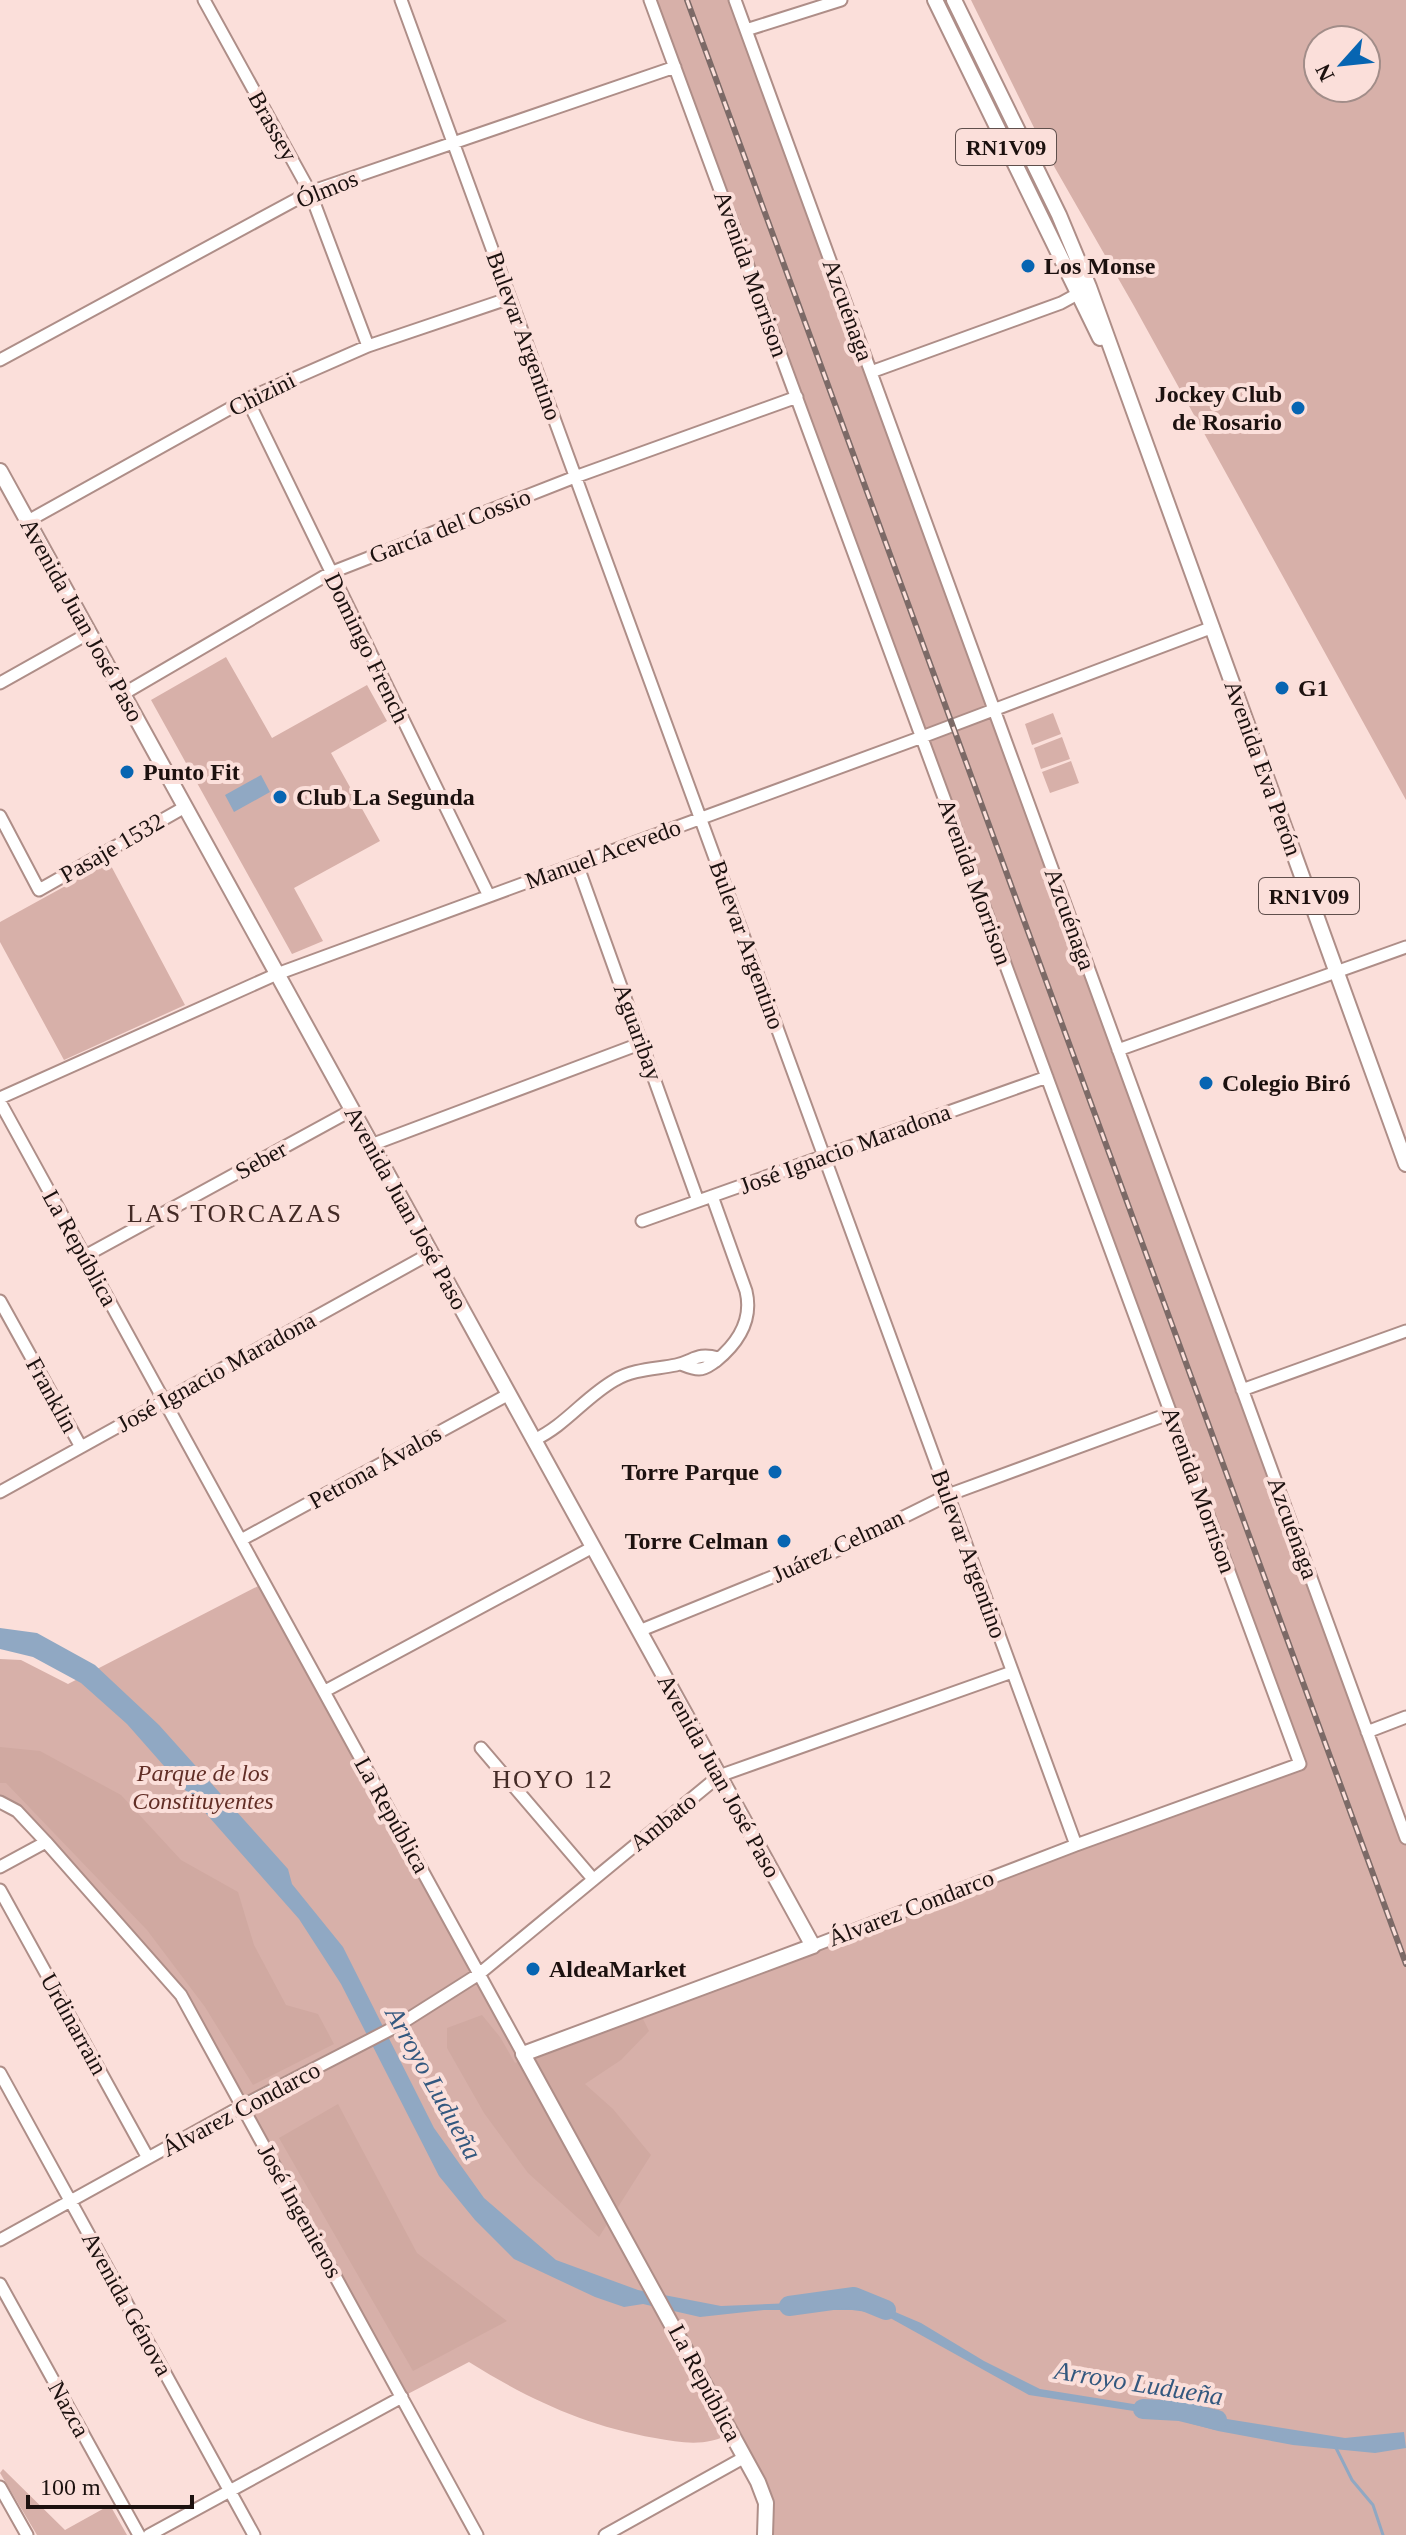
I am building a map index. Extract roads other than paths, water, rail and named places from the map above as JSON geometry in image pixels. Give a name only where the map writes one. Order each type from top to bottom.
[{"type":"main road","name":"Avenida Eva Perón","points":[[935,0],[1083,291],[1118,373],[1406,1164]]},
{"type":"main road","name":"Avenida Eva Perón","points":[[954,0],[1059,215],[1083,291]]},
{"type":"main road","name":"Avenida Juan José Paso","points":[[0,471],[813,1946]]},
{"type":"main road","name":"Álvarez Condarco","points":[[523,2054],[813,1946]]},
{"type":"main road","name":"La República","points":[[523,2054],[745,2457],[766,2503],[765,2535]]},
{"type":"street","name":"Brassey","points":[[204,0],[310,192],[368,346]]},
{"type":"street","name":"Bulevar Argentino","points":[[401,0],[1076,1845]]},
{"type":"street","name":"Avenida Morrison","points":[[650,0],[1300,1764]]},
{"type":"street","name":"Azcuénaga","points":[[735,0],[1406,1838]]},
{"type":"street","points":[[746,30],[841,0]]},
{"type":"street","name":"Ólmos","points":[[0,360],[310,192],[675,67]]},
{"type":"street","points":[[871,372],[1061,303],[1083,291]]},
{"type":"street","name":"Chizini","points":[[28,521],[247,399],[368,346],[510,298]]},
{"type":"street","name":"García del Cossio","points":[[123,694],[330,573],[575,477],[797,397]]},
{"type":"street","name":"Domingo French","points":[[247,399],[489,896]]},
{"type":"street","name":"Manuel Acevedo","points":[[0,1100],[277,974],[1213,627]]},
{"type":"street","points":[[0,683],[89,633]]},
{"type":"street","name":"Pasaje 1532","points":[[0,816],[39,890],[185,807]]},
{"type":"street","name":"Aguaribay","points":[[577,864],[698,1201]]},
{"type":"street","points":[[1118,1050],[1406,947]]},
{"type":"street","points":[[371,1145],[642,1043]]},
{"type":"street","name":"José Ignacio Maradona","points":[[642,1221],[1047,1077]]},
{"type":"street","name":"La República","points":[[0,1100],[523,2054]]},
{"type":"street","name":"Seber","points":[[85,1256],[352,1110]]},
{"type":"street","points":[[534,1440],[559,1427],[614,1380],[626,1374],[681,1364],[698,1369],[734,1346],[749,1305],[712,1196]]},
{"type":"street","name":"José Ignacio Maradona","points":[[0,1492],[431,1253]]},
{"type":"street","name":"Franklin","points":[[0,1301],[81,1447]]},
{"type":"street","points":[[1242,1390],[1406,1331]]},
{"type":"street","name":"Petrona Ávalos","points":[[241,1540],[509,1394]]},
{"type":"street","name":"Juárez Celman","points":[[639,1631],[831,1553],[948,1495],[1171,1413]]},
{"type":"street","points":[[325,1691],[593,1547]]},
{"type":"street","name":"Ambato","points":[[479,1974],[719,1776],[1012,1672]]},
{"type":"street","points":[[1367,1732],[1406,1717]]},
{"type":"street","points":[[481,1748],[593,1879]]},
{"type":"street","name":"Álvarez Condarco","points":[[813,1946],[1076,1845],[1300,1764]]},
{"type":"street","name":"José Ingenieros","points":[[0,1802],[17,1811],[181,1995],[477,2535]]},
{"type":"street","points":[[0,1867],[46,1842]]},
{"type":"street","name":"Urdinarrain","points":[[0,1890],[148,2158]]},
{"type":"street","name":"Álvarez Condarco","points":[[0,2240],[242,2106],[397,2026],[479,1974]]},
{"type":"street","name":"Avenida Génova","points":[[0,2073],[254,2535]]},
{"type":"street","name":"Nazca","points":[[0,2284],[139,2535]]},
{"type":"street","points":[[149,2535],[402,2397]]},
{"type":"street","points":[[605,2535],[745,2457]]},
{"type":"street","points":[[0,2488],[27,2535]]},
{"type":"water","points":[[261,775],[270,792],[234,812],[225,795]]},
{"type":"water","name":"Arroyo Ludueña","points":[[0,1628],[37,1633],[95,1665],[159,1725],[288,1869],[292,1884],[343,1947],[434,2128],[484,2198],[556,2260],[638,2290],[721,2306],[867,2300],[921,2323],[984,2361],[1040,2389],[1345,2438],[1404,2432],[1406,2448],[1375,2453],[1293,2445],[1218,2431],[1160,2415],[1029,2395],[883,2314],[852,2310],[764,2310],[700,2317],[643,2304],[624,2307],[595,2297],[514,2259],[475,2220],[439,2176],[341,1984],[299,1919],[127,1724],[81,1683],[33,1657],[0,1649]]},
{"type":"waterway","name":"Arroyo Ludueña","points":[[789,2306],[854,2297],[886,2310]]},
{"type":"waterway","name":"Arroyo Ludueña","points":[[1143,2409],[1180,2411],[1217,2420]]},
{"type":"waterway","points":[[1336,2448],[1352,2480],[1373,2505],[1383,2535]]},
{"type":"railway","points":[[687,0],[1406,1964]]},
{"type":"place","name":"Los Monse","points":[[1028,266]]},
{"type":"place","name":"Jockey Club de Rosario","points":[[1298,408]]},
{"type":"place","name":"G1","points":[[1282,688]]},
{"type":"place","name":"Punto Fit","points":[[127,772]]},
{"type":"place","name":"Club La Segunda","points":[[280,797]]},
{"type":"place","name":"Colegio Biró","points":[[1206,1083]]},
{"type":"place","name":"Torre Parque","points":[[775,1472]]},
{"type":"place","name":"Torre Celman","points":[[784,1541]]},
{"type":"place","name":"AldeaMarket","points":[[533,1969]]},
{"type":"district","name":"LAS TORCAZAS","points":[[235,1213]]},
{"type":"district","name":"HOYO 12","points":[[553,1779]]},
{"type":"park label","name":"Parque de los Constituyentes","points":[[203,1787]]}]
